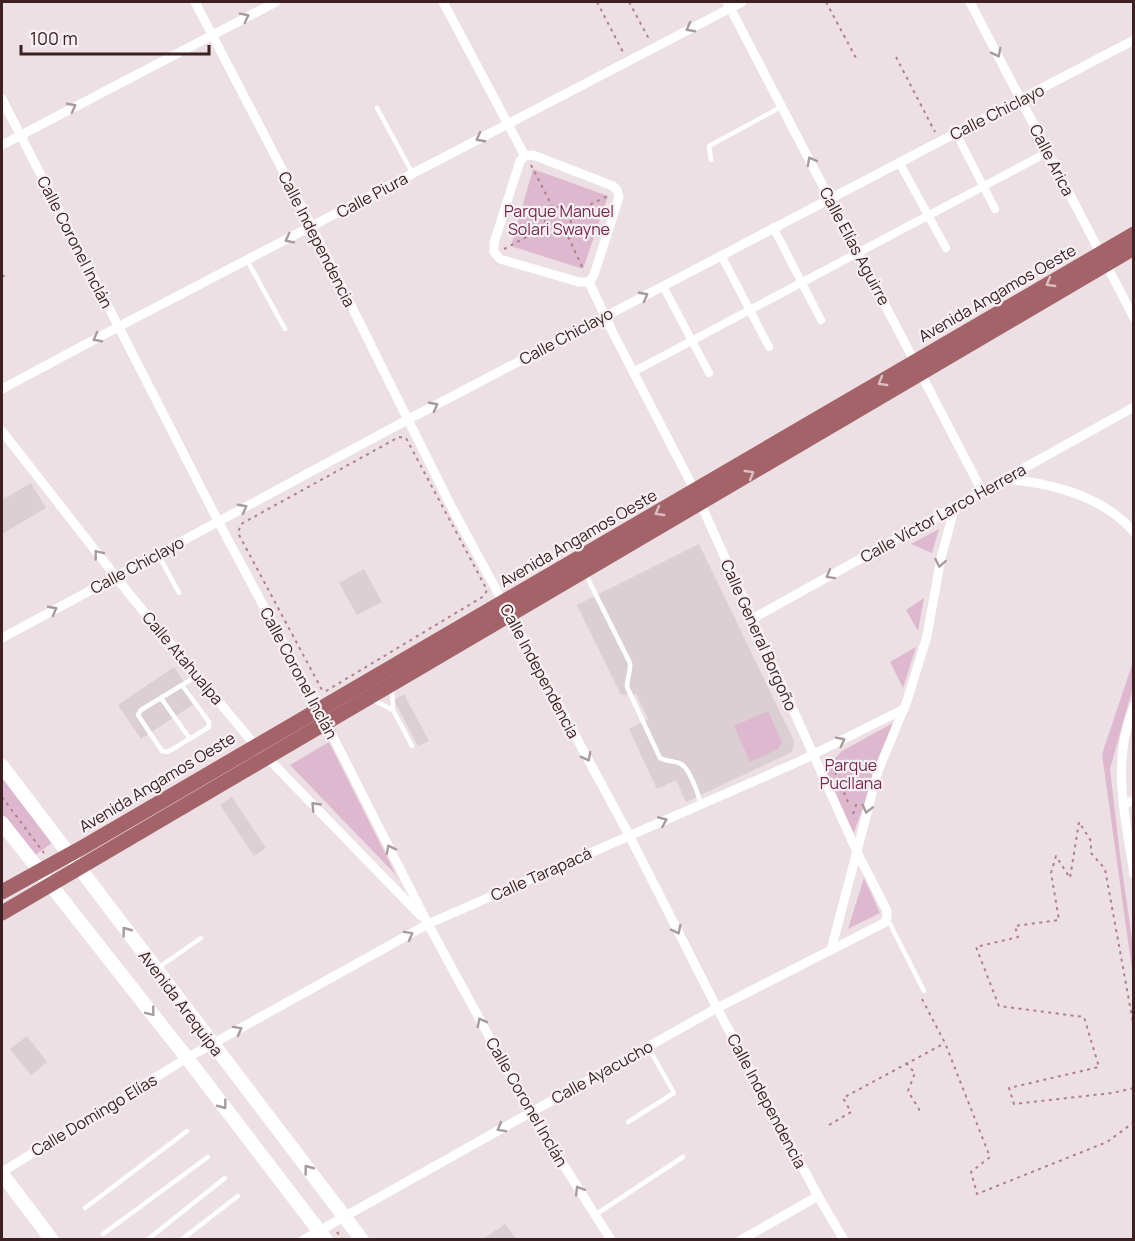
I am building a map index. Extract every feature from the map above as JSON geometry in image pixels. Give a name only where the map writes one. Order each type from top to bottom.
[{"type":"main road","name":"Avenida Angamos Oeste","points":[[2,913],[49,884],[74,861],[261,751],[318,709],[506,608],[697,497],[1104,259],[1134,234]]},
{"type":"main road","name":"Avenida Angamos Oeste","points":[[1104,259],[1134,248]]},
{"type":"main road","name":"Avenida Angamos Oeste","points":[[261,751],[326,723],[392,683],[506,608],[583,570],[697,497]]},
{"type":"main road","name":"Avenida Arequipa","points":[[2,766],[212,1045],[362,1239]]},
{"type":"main road","name":"Avenida Arequipa","points":[[2,823],[187,1058],[322,1235]]},
{"type":"main road","name":"Avenida Angamos Oeste","points":[[2,892],[39,871],[74,861]]},
{"type":"main road","points":[[2,1173],[52,1239]]},
{"type":"street","name":"Calle Independencia","points":[[195,2],[312,227],[407,420],[629,835],[717,1008],[818,1196],[844,1239]]},
{"type":"street","points":[[2,145],[276,2]]},
{"type":"street","points":[[443,2],[525,156]]},
{"type":"street","name":"Calle Piura","points":[[2,389],[653,48],[729,4],[742,2]]},
{"type":"street","name":"Calle Arica","points":[[970,2],[1134,318]]},
{"type":"street","name":"Calle Elías Aguirre","points":[[729,4],[982,491]]},
{"type":"street","name":"Calle Chiclayo","points":[[2,638],[407,420],[1134,40]]},
{"type":"street","name":"Calle Coronel Inclán","points":[[2,99],[428,924],[530,1112],[611,1239]]},
{"type":"street","points":[[956,133],[995,209]]},
{"type":"street","points":[[633,372],[1048,152]]},
{"type":"street","points":[[533,155],[614,186],[617,190],[619,197],[594,275],[589,282],[579,282],[500,259],[494,252],[494,243],[520,161],[525,156],[533,155]]},
{"type":"street","points":[[899,162],[946,248]]},
{"type":"street","points":[[773,227],[821,320]]},
{"type":"street","points":[[721,255],[769,347]]},
{"type":"street","name":"Calle General Borgoño","points":[[589,282],[697,497],[857,852],[887,911],[887,918]]},
{"type":"street","points":[[663,286],[709,373]]},
{"type":"street","name":"Calle Víctor Larco Herrera","points":[[752,619],[1134,407]]},
{"type":"street","name":"Calle Atahualpa","points":[[2,430],[116,577],[261,751],[428,924]]},
{"type":"street","points":[[1005,479],[1032,481],[1061,488],[1105,508],[1130,525],[1134,532]]},
{"type":"street","points":[[831,950],[878,771],[904,709],[927,636],[941,558],[955,506]]},
{"type":"street","points":[[1134,706],[1122,745],[1120,776],[1134,874]]},
{"type":"street","name":"Calle Tarapacá","points":[[187,1058],[428,924],[813,755],[904,709]]},
{"type":"street","points":[[1123,805],[1134,800]]},
{"type":"street","name":"Calle Ayacucho","points":[[303,1239],[322,1235],[343,1216],[717,1008],[884,923],[887,918]]},
{"type":"street","name":"Calle Domingo Elías","points":[[2,1173],[187,1058]]},
{"type":"street","points":[[741,1239],[818,1196]]},
{"type":"lane","points":[[711,160],[709,146],[782,107]]},
{"type":"lane","points":[[377,108],[413,174]]},
{"type":"lane","points":[[248,260],[285,329]]},
{"type":"lane","points":[[158,554],[179,593]]},
{"type":"lane","points":[[583,570],[630,663],[631,671],[627,679],[627,687],[660,758],[671,763],[680,763],[686,768],[701,804]]},
{"type":"lane","points":[[182,685],[209,722],[209,727],[167,752],[162,751],[138,715],[141,710],[182,685],[198,676]]},
{"type":"lane","points":[[392,683],[393,710],[412,746]]},
{"type":"lane","points":[[161,698],[190,739]]},
{"type":"lane","points":[[368,698],[393,710]]},
{"type":"lane","name":"Calle General Borgoño","points":[[887,918],[924,991]]},
{"type":"lane","points":[[156,970],[201,938]]},
{"type":"lane","points":[[628,1122],[674,1093],[648,1047]]},
{"type":"lane","points":[[85,1208],[187,1131]]},
{"type":"lane","points":[[104,1234],[208,1157]]},
{"type":"lane","points":[[595,1215],[683,1157]]},
{"type":"lane","points":[[147,1239],[225,1178]]},
{"type":"lane","points":[[181,1239],[238,1196]]},
{"type":"path","points":[[597,2],[628,61]]},
{"type":"path","points":[[629,2],[653,48]]},
{"type":"path","points":[[826,2],[856,58]]},
{"type":"path","points":[[896,57],[940,142]]},
{"type":"path","points":[[525,156],[553,208]]},
{"type":"path","points":[[570,214],[617,190]]},
{"type":"path","points":[[561,207],[570,214],[571,221],[565,230],[557,233],[547,226],[545,218],[553,208],[561,207]]},
{"type":"path","points":[[494,252],[547,226]]},
{"type":"path","points":[[565,230],[589,282]]},
{"type":"path","points":[[2,277],[8,273]]},
{"type":"path","points":[[322,690],[238,533],[241,524],[399,437],[406,438]]},
{"type":"path","points":[[1134,1028],[1105,869],[1091,853],[1090,841],[1079,822],[1070,878],[1056,856],[1051,873],[1059,920],[1015,926],[1018,937],[976,947],[999,1006],[1084,1017],[1099,1067],[1009,1088],[1014,1104],[1112,1093],[1134,1088]]},
{"type":"path","points":[[924,991],[920,996],[945,1043],[990,1157],[971,1172],[977,1194],[1107,1142],[1134,1122]]},
{"type":"path","points":[[829,1125],[851,1112],[843,1098],[945,1043]]},
{"type":"path","points":[[906,1063],[915,1073],[908,1091],[920,1111]]},
{"type":"shaded area","points":[[31,483],[46,508],[2,534],[2,500]]},
{"type":"shaded area","points":[[699,544],[794,741],[792,752],[686,802],[676,780],[657,789],[629,729],[648,719],[636,694],[621,695],[577,605]]},
{"type":"shaded area","points":[[364,569],[382,602],[357,615],[339,583]]},
{"type":"shaded area","points":[[174,667],[197,702],[141,739],[118,705]]},
{"type":"shaded area","points":[[404,694],[429,741],[418,746],[394,700]]},
{"type":"shaded area","points":[[232,797],[266,848],[254,856],[220,805]]},
{"type":"shaded area","points":[[27,1036],[47,1062],[31,1075],[10,1049]]},
{"type":"shaded area","points":[[505,1224],[516,1239],[483,1239]]},
{"type":"green space","name":"Parque Manuel Solari Swayne","points":[[533,169],[608,196],[583,269],[511,246]]},
{"type":"green space","points":[[939,529],[932,553],[911,544]]},
{"type":"green space","points":[[924,598],[918,631],[906,610]]},
{"type":"green space","points":[[916,647],[903,688],[890,662]]},
{"type":"green space","points":[[1133,662],[1133,687],[1110,769],[1133,947],[1133,977],[1102,754]]},
{"type":"green space","points":[[768,711],[782,742],[778,749],[750,762],[734,726]]},
{"type":"green space","name":"Parque Pucllana","points":[[893,723],[852,838],[825,783],[831,762],[842,751]]},
{"type":"green space","points":[[329,742],[396,875],[290,765]]},
{"type":"green space","points":[[2,774],[52,838],[52,843],[35,855],[29,851],[2,815]]},
{"type":"green space","points":[[864,878],[880,913],[848,929]]}]
